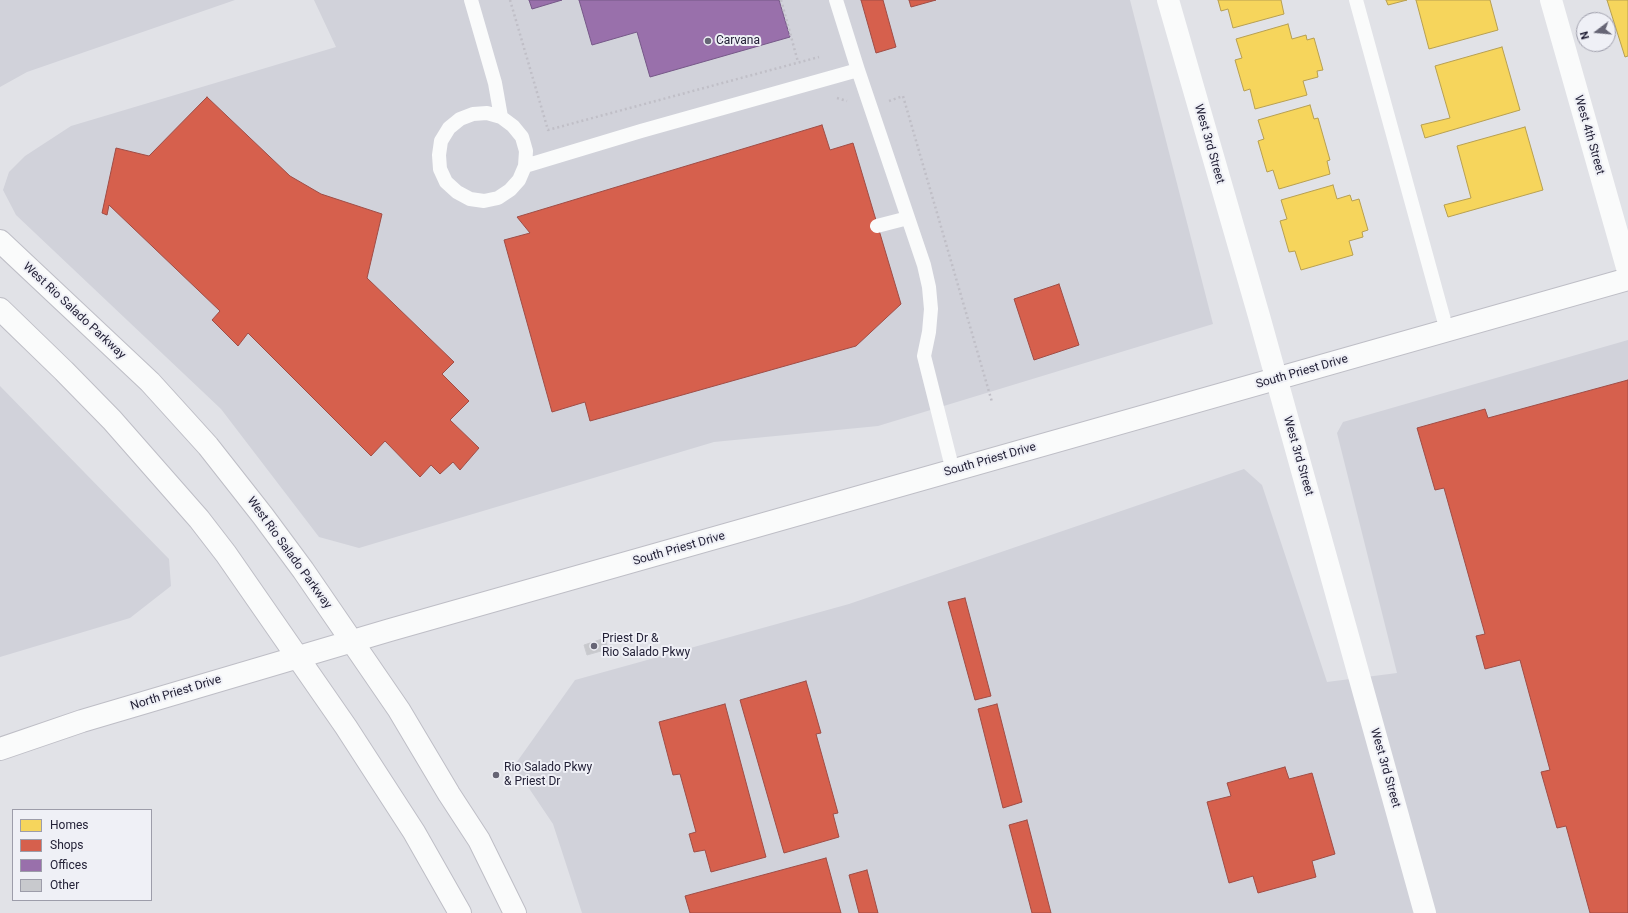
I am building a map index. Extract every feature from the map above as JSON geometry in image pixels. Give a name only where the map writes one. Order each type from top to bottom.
[{"type":"main road","name":"West 3rd Street","points":[[1168,0],[1276,379],[1425,913]]},
{"type":"main road","name":"West 4th Street","points":[[1551,0],[1628,271]]},
{"type":"main road","name":"West Rio Salado Parkway","points":[[0,241],[150,382],[208,446],[299,564],[399,710],[449,794],[479,840],[515,913]]},
{"type":"main road","name":"South Priest Drive","points":[[353,642],[1628,279]]},
{"type":"main road","points":[[0,309],[112,420],[199,519],[249,585],[346,727],[414,832],[460,913]]},
{"type":"main road","name":"North Priest Drive","points":[[0,749],[82,721],[297,657],[353,642]]},
{"type":"lane","points":[[471,0],[495,83],[501,117]]},
{"type":"lane","points":[[836,0],[930,287],[931,309],[929,332],[924,356],[953,471]]},
{"type":"lane","points":[[1356,0],[1447,331]]},
{"type":"lane","points":[[525,166],[640,131],[858,70]]},
{"type":"lane","points":[[487,113],[501,117],[513,126],[522,138],[526,152],[525,166],[520,180],[510,190],[498,198],[484,201],[470,199],[457,192],[446,182],[440,169],[439,155],[441,141],[449,128],[460,119],[473,114],[487,113]]},
{"type":"lane","points":[[878,226],[908,218]]},
{"type":"path","points":[[510,0],[548,130],[819,57]]},
{"type":"path","points":[[781,0],[798,62]]},
{"type":"shaded area","points":[[0,0],[235,0],[27,72],[0,87]]},
{"type":"shaded area","points":[[314,0],[1130,0],[1213,324],[878,426],[714,442],[359,548],[319,537],[221,409],[16,215],[3,190],[9,172],[25,156],[71,126],[336,47]]},
{"type":"shaded area","points":[[1628,340],[1628,913],[582,913],[553,824],[514,766],[575,680],[849,604],[1244,469],[1262,485],[1327,682],[1397,673],[1337,433],[1343,422]]},
{"type":"shaded area","points":[[0,386],[169,559],[171,586],[130,618],[0,657]]},
{"type":"building: Homes","points":[[1218,0],[1281,0],[1284,14],[1233,28],[1228,9],[1221,11]]},
{"type":"building: Homes","points":[[1386,0],[1407,0],[1388,5]]},
{"type":"building: Homes","points":[[1416,0],[1490,0],[1498,30],[1429,49]]},
{"type":"building: Homes","points":[[1607,0],[1628,0],[1628,56],[1625,57],[1616,28],[1616,12],[1611,12]]},
{"type":"building: Homes","points":[[1288,24],[1292,39],[1306,35],[1307,40],[1314,38],[1323,70],[1317,71],[1318,77],[1303,81],[1307,95],[1255,109],[1250,89],[1244,91],[1235,60],[1242,58],[1236,39]]},
{"type":"building: Homes","points":[[1502,47],[1520,110],[1425,138],[1421,125],[1450,118],[1435,66]]},
{"type":"building: Homes","points":[[1310,105],[1314,119],[1318,118],[1330,160],[1327,161],[1330,174],[1279,189],[1273,170],[1267,172],[1258,141],[1264,139],[1258,120]]},
{"type":"building: Homes","points":[[1525,127],[1543,190],[1448,217],[1444,205],[1471,198],[1457,146]]},
{"type":"building: Homes","points":[[1333,185],[1337,199],[1350,195],[1352,201],[1359,199],[1368,230],[1362,232],[1363,237],[1349,241],[1353,255],[1301,270],[1295,251],[1289,252],[1280,221],[1287,219],[1281,200]]},
{"type":"building: Shops","points":[[861,0],[883,0],[896,47],[876,53]]},
{"type":"building: Shops","points":[[909,0],[936,0],[911,7]]},
{"type":"building: Shops","points":[[207,97],[290,176],[321,194],[382,214],[367,278],[454,362],[442,374],[469,401],[450,420],[479,448],[460,470],[453,462],[440,474],[431,465],[420,477],[385,441],[371,456],[248,333],[238,346],[212,320],[220,311],[109,205],[107,215],[102,213],[116,148],[149,156]]},
{"type":"building: Shops","points":[[822,125],[830,150],[853,143],[901,304],[856,346],[590,421],[585,402],[552,412],[504,240],[530,233],[517,217]]},
{"type":"building: Shops","points":[[1059,284],[1079,345],[1034,360],[1014,299]]},
{"type":"building: Shops","points":[[1628,380],[1628,913],[1590,913],[1566,826],[1557,828],[1541,772],[1550,770],[1520,660],[1485,669],[1476,636],[1485,634],[1444,488],[1435,490],[1417,428],[1485,409],[1488,418]]},
{"type":"building: Shops","points":[[965,598],[991,696],[975,700],[948,602]]},
{"type":"building: Shops","points":[[806,681],[821,733],[816,734],[838,813],[833,814],[839,837],[784,853],[740,700]]},
{"type":"building: Shops","points":[[725,704],[766,857],[711,872],[705,850],[694,852],[689,834],[696,832],[680,774],[673,775],[659,722]]},
{"type":"building: Shops","points":[[997,704],[1022,802],[1003,808],[978,709]]},
{"type":"building: Shops","points":[[1285,767],[1289,779],[1312,773],[1335,854],[1312,861],[1316,877],[1258,893],[1253,876],[1229,883],[1207,802],[1231,796],[1227,783]]},
{"type":"building: Shops","points":[[1027,820],[1051,913],[1032,913],[1009,825]]},
{"type":"building: Shops","points":[[826,858],[841,913],[690,913],[685,896]]},
{"type":"building: Shops","points":[[867,870],[878,913],[859,913],[849,875]]},
{"type":"building: Offices","points":[[529,0],[562,0],[532,9]]},
{"type":"building: Offices","name":"Carvana","points":[[579,0],[779,0],[790,37],[650,77],[637,32],[592,45]]},
{"type":"building: Other","points":[[605,638],[608,649],[587,655],[584,645]]},
{"type":"place","name":"Carvana","points":[[708,41]]},
{"type":"place","name":"Priest Dr & Rio Salado Pkwy","points":[[594,646]]},
{"type":"place","name":"Rio Salado Pkwy & Priest Dr","points":[[496,775]]}]
